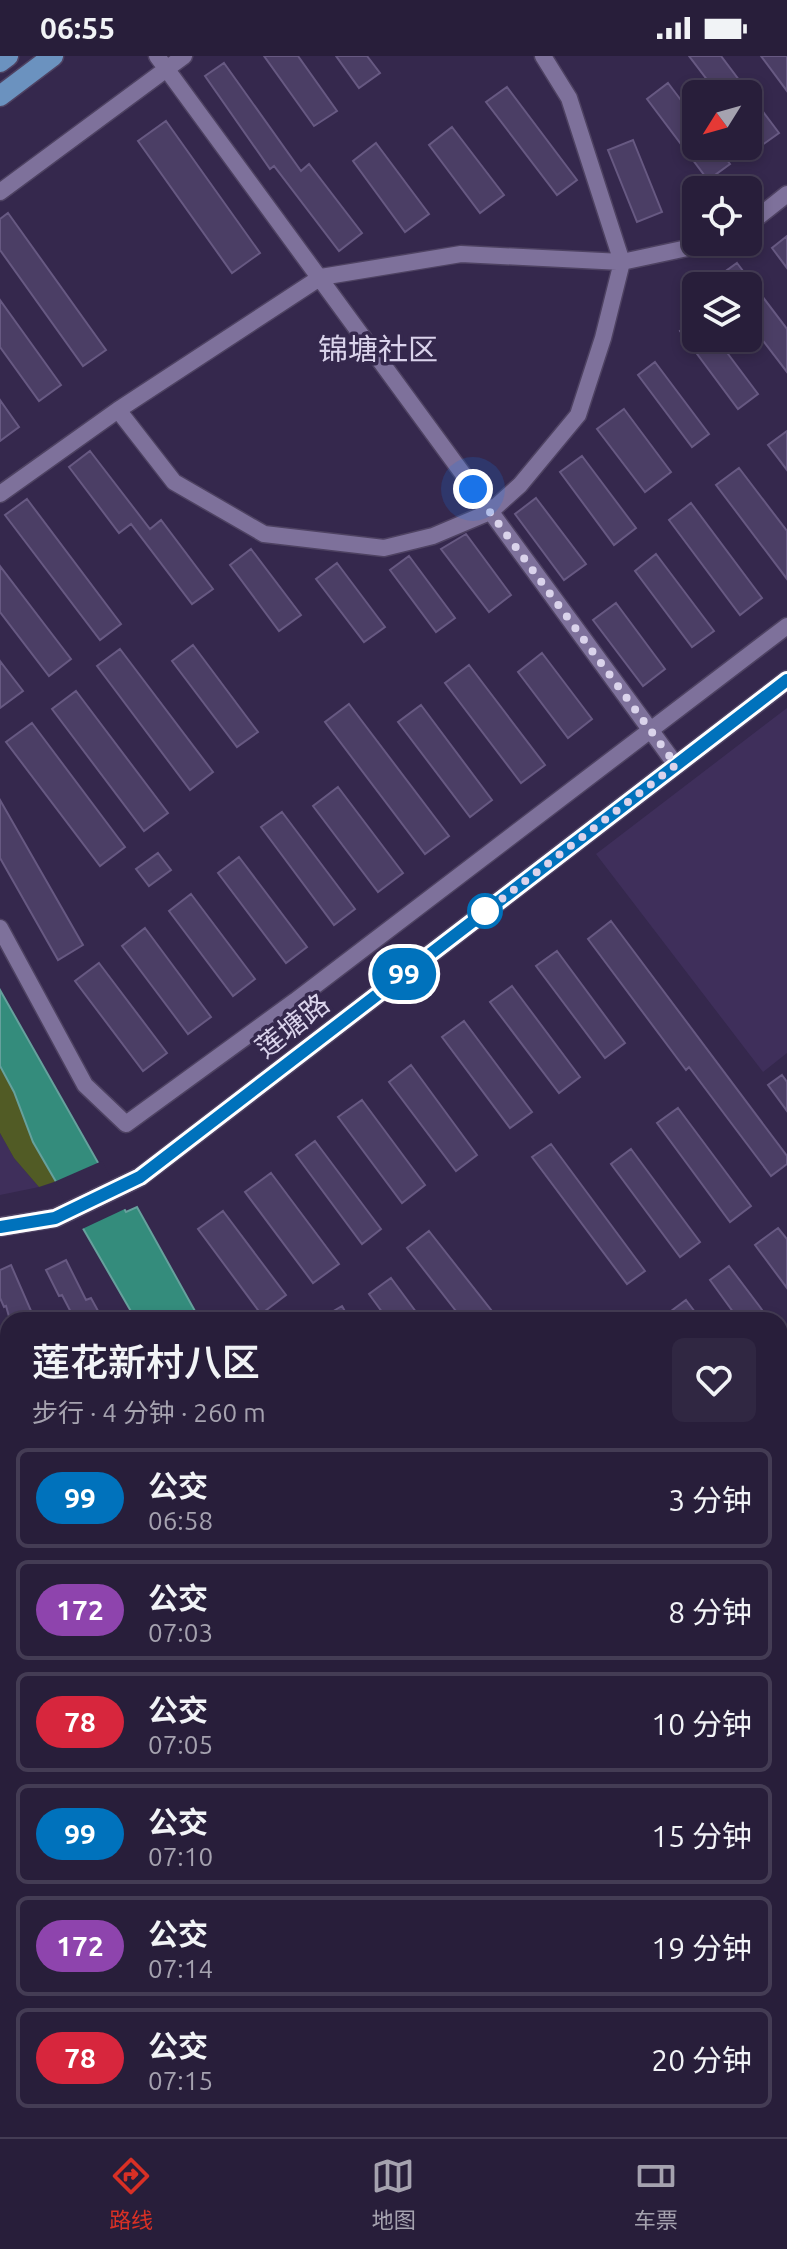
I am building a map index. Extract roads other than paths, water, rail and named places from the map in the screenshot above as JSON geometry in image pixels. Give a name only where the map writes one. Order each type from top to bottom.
[{"type":"main road","points":[[0,62],[8,56]]},
{"type":"main road","points":[[0,96],[53,56]]},
{"type":"street","points":[[0,192],[162,63],[184,56]]},
{"type":"street","points":[[118,410],[174,482],[264,534],[384,548],[433,536],[490,512],[520,485],[578,415],[603,338],[622,262],[569,98],[543,56]]},
{"type":"street","points":[[162,63],[676,765]]},
{"type":"street","points":[[762,214],[787,194]]},
{"type":"street","points":[[0,494],[118,410],[321,277],[461,254],[622,262],[682,249]]},
{"type":"street","points":[[0,928],[85,1085],[126,1124],[295,1001],[787,626]]},
{"type":"street","name":"莲塘路","points":[[0,1227],[55,1218],[140,1177],[787,680]]},
{"type":"district","name":"锦塘社区","points":[[378,349]]}]
